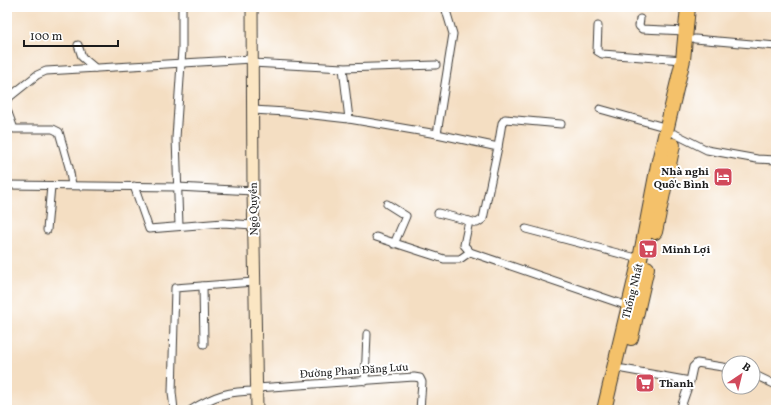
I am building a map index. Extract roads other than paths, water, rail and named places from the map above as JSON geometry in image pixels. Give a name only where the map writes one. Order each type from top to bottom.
[{"type":"highway","name":"Thống Nhất","points":[[604,410],[649,260],[690,35],[688,7]]},
{"type":"highway","name":"Thống Nhất","points":[[613,410],[623,369],[628,330],[628,306],[640,259],[658,165],[671,136],[683,60],[697,7]]},
{"type":"street","points":[[179,226],[176,138],[181,63],[182,7]]},
{"type":"street","name":"Ngô Quyền","points":[[252,7],[253,225],[257,410]]},
{"type":"street","points":[[437,134],[453,34],[445,7]]},
{"type":"street","points":[[640,19],[639,26],[642,28],[776,46]]},
{"type":"street","points":[[598,26],[597,51],[602,54],[683,60]]},
{"type":"street","points":[[78,45],[82,57],[95,68]]},
{"type":"street","points":[[7,99],[42,72],[54,70],[181,63],[252,61],[343,68],[436,65]]},
{"type":"street","points":[[343,68],[349,119]]},
{"type":"street","points":[[600,109],[707,150],[757,159],[776,160]]},
{"type":"street","points":[[7,110],[14,129],[53,129],[58,132],[69,167],[72,186]]},
{"type":"street","points":[[253,110],[349,119],[437,134],[498,147]]},
{"type":"street","points":[[438,213],[477,223],[483,219],[502,123],[505,119],[561,124]]},
{"type":"street","points":[[7,185],[177,187],[253,192]]},
{"type":"street","points":[[47,230],[51,186]]},
{"type":"street","points":[[134,186],[149,229],[223,223],[253,225]]},
{"type":"street","points":[[387,204],[402,212],[407,218],[394,244]]},
{"type":"street","points":[[469,221],[464,245],[470,252],[628,306]]},
{"type":"street","points":[[526,229],[640,259]]},
{"type":"street","points":[[376,237],[444,259],[460,259],[470,252]]},
{"type":"street","points":[[174,410],[172,392],[174,290],[176,287],[254,282]]},
{"type":"street","points":[[203,286],[204,344]]},
{"type":"street","points":[[365,380],[367,334]]},
{"type":"street","points":[[680,410],[693,367],[697,363],[721,367]]},
{"type":"street","points":[[623,369],[690,381]]},
{"type":"street","name":"Đường Phan Đăng Lưu","points":[[191,410],[219,394],[365,380],[414,377],[420,378],[422,382],[420,410]]},
{"type":"street","points":[[761,378],[776,385]]},
{"type":"place","name":"Nhà nghi Quô'c Bình","points":[[723,177]]},
{"type":"place","name":"Minh Lợi","points":[[648,249]]},
{"type":"place","name":"Thanh","points":[[645,383]]}]
